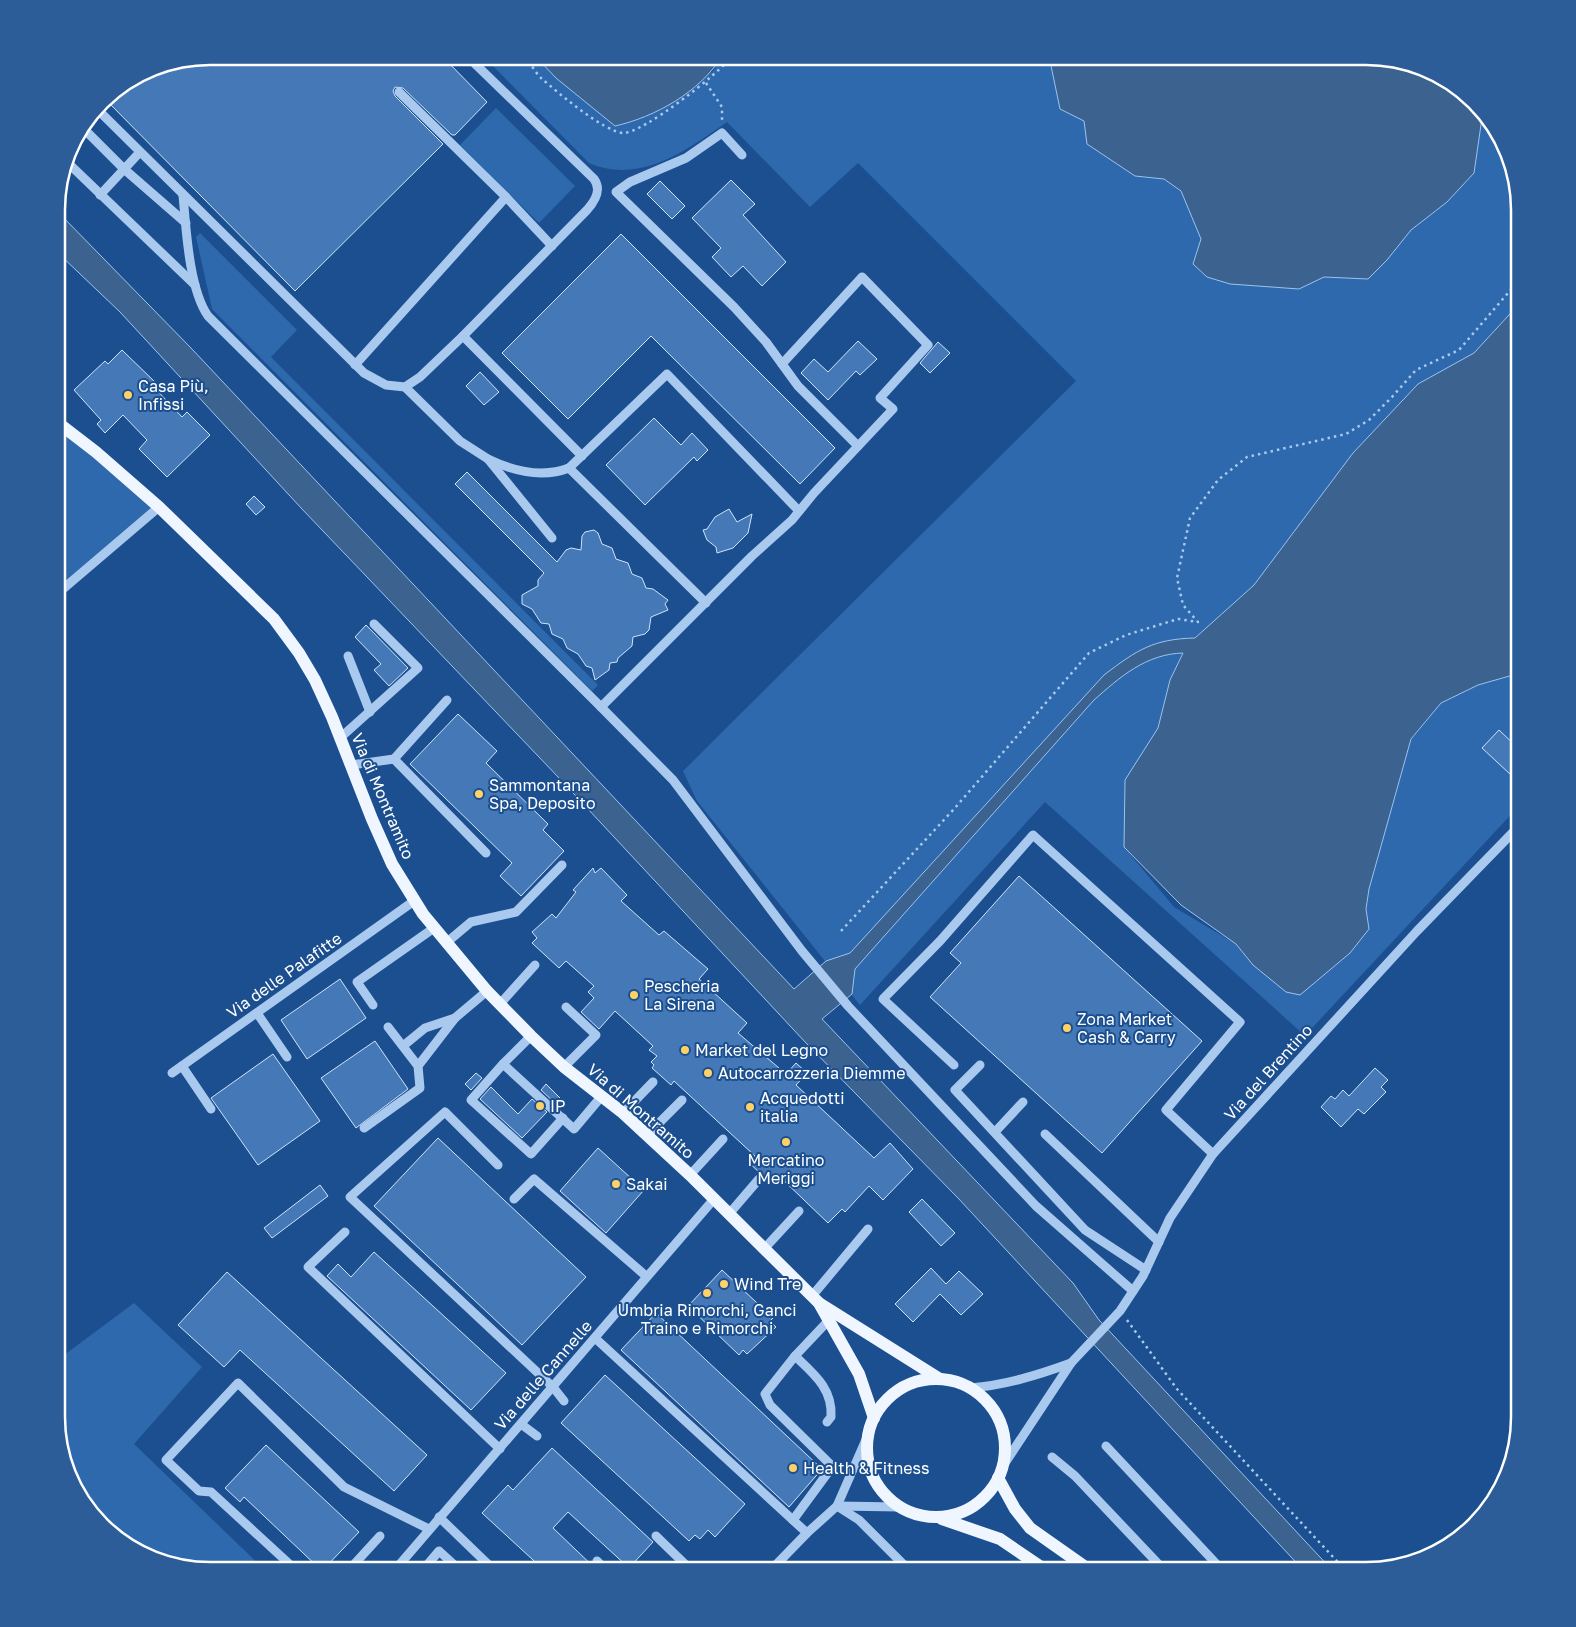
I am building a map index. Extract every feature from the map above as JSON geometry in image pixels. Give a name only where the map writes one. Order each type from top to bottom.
[{"type":"main road","name":"Via di Montramito","points":[[65,429],[96,452],[159,508],[274,619],[291,641],[315,680],[392,864],[414,901],[446,944],[487,991],[564,1067],[623,1113],[647,1135],[815,1299],[859,1374],[874,1418]]},
{"type":"main road","name":"Via di Montramito","points":[[815,1299],[940,1379],[970,1388],[988,1402],[1000,1421],[1005,1443],[1000,1472],[983,1498],[962,1512],[937,1517]]},
{"type":"main road","name":"Via di Montramito","points":[[940,1379],[928,1379],[906,1385],[887,1399],[874,1418],[868,1436],[867,1454],[871,1472],[885,1495],[899,1507],[914,1514],[937,1517],[1000,1539],[1034,1562]]},
{"type":"main road","points":[[1000,1472],[1015,1509],[1030,1528],[1078,1562]]},
{"type":"street","points":[[405,387],[420,377],[463,336],[590,207],[597,193],[594,178],[476,65]]},
{"type":"street","points":[[399,92],[506,197],[552,246]]},
{"type":"street","points":[[102,114],[355,365],[379,382],[405,387],[460,441],[488,460],[509,468],[533,472],[555,472],[570,468],[667,374],[798,511]]},
{"type":"street","points":[[87,132],[124,168],[186,223]]},
{"type":"street","points":[[597,193],[616,192],[630,182],[686,158],[722,133],[742,155]]},
{"type":"street","points":[[100,195],[140,152]]},
{"type":"street","points":[[72,167],[196,286]]},
{"type":"street","points":[[616,192],[734,307],[766,342],[798,386],[858,446]]},
{"type":"street","points":[[183,195],[196,286],[202,307],[208,316],[673,780],[815,966],[848,1006],[1036,1206],[1133,1291]]},
{"type":"street","points":[[355,365],[506,197]]},
{"type":"street","points":[[601,707],[752,556],[792,520],[798,511],[893,409],[880,398],[928,345],[862,277],[782,364]]},
{"type":"street","points":[[463,336],[582,456]]},
{"type":"street","points":[[488,460],[552,538]]},
{"type":"street","points":[[570,468],[706,603]]},
{"type":"street","points":[[65,587],[159,508]]},
{"type":"street","points":[[340,738],[418,668],[374,624]]},
{"type":"street","points":[[348,656],[370,712]]},
{"type":"street","points":[[351,766],[394,759],[448,700]]},
{"type":"street","points":[[394,759],[486,853]]},
{"type":"street","name":"Via del Brentino","points":[[1000,1472],[1071,1363],[1120,1311],[1146,1270],[1170,1218],[1214,1154],[1417,931],[1511,834]]},
{"type":"street","points":[[954,1065],[883,999],[940,941],[1033,835],[1240,1022],[1166,1110],[1214,1154]]},
{"type":"street","points":[[446,944],[471,922],[516,912],[562,865]]},
{"type":"street","name":"Via delle Palafitte","points":[[172,1073],[414,901]]},
{"type":"street","points":[[373,1005],[357,982],[434,928]]},
{"type":"street","points":[[500,1004],[535,965]]},
{"type":"street","points":[[418,1066],[455,1018],[487,991]]},
{"type":"street","points":[[564,1067],[596,1035],[566,1007]]},
{"type":"street","points":[[257,1013],[287,1057]]},
{"type":"street","points":[[403,1046],[425,1028],[455,1018]]},
{"type":"street","points":[[364,1128],[420,1088],[418,1066],[388,1027]]},
{"type":"street","points":[[532,1036],[503,1064],[471,1100],[531,1154],[563,1118]]},
{"type":"street","points":[[503,1064],[574,1129],[601,1097]]},
{"type":"street","points":[[980,1065],[955,1090],[1085,1230],[1146,1270]]},
{"type":"street","points":[[182,1066],[211,1110]]},
{"type":"street","points":[[623,1113],[653,1082]]},
{"type":"street","points":[[647,1135],[682,1100]]},
{"type":"street","points":[[995,1132],[1022,1102]]},
{"type":"street","points":[[498,1165],[445,1112],[350,1197],[554,1387],[564,1401]]},
{"type":"street","points":[[1045,1134],[1159,1242]]},
{"type":"street","points":[[690,1175],[723,1139]]},
{"type":"street","points":[[729,1214],[759,1178]]},
{"type":"street","points":[[514,1199],[534,1179],[646,1276]]},
{"type":"street","name":"Via delle Cannelle","points":[[402,1562],[714,1199]]},
{"type":"street","points":[[764,1248],[799,1211]]},
{"type":"street","points":[[815,1299],[868,1229]]},
{"type":"street","points":[[345,1232],[308,1267],[500,1449]]},
{"type":"street","points":[[793,1520],[830,1468],[827,1460],[765,1398],[767,1391],[795,1356],[829,1320]]},
{"type":"street","points":[[595,1338],[806,1533]]},
{"type":"street","points":[[795,1356],[817,1377],[830,1397],[831,1417],[827,1422]]},
{"type":"street","name":"Via del Brentino","points":[[970,1388],[1015,1382],[1071,1363]]},
{"type":"street","points":[[287,1562],[210,1492],[199,1491],[166,1460],[238,1383],[344,1487],[429,1529]]},
{"type":"street","points":[[521,1424],[537,1436]]},
{"type":"street","points":[[779,1562],[806,1533],[837,1506],[868,1436]]},
{"type":"street","points":[[1106,1446],[1216,1562]]},
{"type":"street","points":[[1052,1457],[1075,1476],[1156,1562]]},
{"type":"street","points":[[837,1506],[899,1507]]},
{"type":"street","points":[[837,1506],[859,1520],[901,1562]]},
{"type":"street","points":[[439,1517],[486,1562]]},
{"type":"street","points":[[356,1562],[380,1536]]},
{"type":"street","points":[[656,1536],[683,1562]]},
{"type":"street","points":[[430,1562],[439,1551],[451,1562]]},
{"type":"path","points":[[531,65],[540,77],[577,107],[609,128],[625,133],[640,128],[706,82],[723,65]]},
{"type":"path","points":[[706,82],[722,107],[722,133]]},
{"type":"path","points":[[841,931],[954,809],[1089,653],[1126,636],[1178,619],[1198,622],[1183,605],[1177,578],[1190,518],[1218,480],[1247,457],[1346,434],[1369,420],[1392,398],[1416,370],[1459,350],[1511,290]]},
{"type":"path","points":[[1120,1311],[1177,1389],[1338,1562]]},
{"type":"shaded area","points":[[492,65],[544,65],[556,78],[615,126],[713,71],[717,65],[1051,65],[1053,73],[1113,161],[1135,176],[1164,179],[1181,191],[1201,239],[1193,264],[1207,277],[1299,289],[1324,277],[1368,279],[1387,260],[1411,230],[1447,202],[1474,173],[1481,122],[1496,146],[1503,163],[1510,191],[1511,313],[1474,353],[1418,384],[1353,453],[1254,585],[1185,647],[1170,680],[1158,728],[1125,780],[1124,847],[1174,907],[1236,944],[1253,965],[1332,968],[1350,953],[1369,929],[1366,909],[1369,889],[1411,740],[1441,703],[1478,685],[1511,676],[1511,815],[1313,1027],[1303,1034],[1045,802],[860,1005],[697,801],[683,771],[1076,381],[858,163],[810,207],[727,122],[679,153],[645,167],[626,170],[608,169],[589,163]]},
{"type":"shaded area","points":[[544,65],[716,65],[702,81],[675,101],[646,116],[615,126],[556,78]]},
{"type":"shaded area","points":[[1051,65],[1376,65],[1404,70],[1422,76],[1447,89],[1469,107],[1481,122],[1474,173],[1447,202],[1411,230],[1387,260],[1368,279],[1324,277],[1299,289],[1230,284],[1207,277],[1193,264],[1201,239],[1181,191],[1164,179],[1135,176],[1087,144],[1084,121],[1060,109]]},
{"type":"shaded area","points":[[496,108],[575,186],[539,223],[460,145]]},
{"type":"shaded area","points":[[65,219],[191,348],[794,989],[826,961],[850,953],[1104,675],[1126,659],[1146,648],[1168,641],[1195,638],[1254,585],[1353,453],[1418,384],[1474,353],[1511,313],[1511,676],[1478,685],[1441,703],[1411,739],[1369,889],[1366,909],[1369,929],[1350,953],[1300,995],[1286,992],[1253,965],[1236,944],[1181,905],[1124,847],[1125,780],[1158,728],[1170,680],[1183,653],[1170,654],[1145,662],[1134,668],[1094,700],[855,969],[852,994],[822,1019],[1073,1283],[1099,1320],[1325,1562],[1296,1562],[958,1198],[806,1043],[560,779],[302,509],[120,312],[65,260]]},
{"type":"shaded area","points":[[200,233],[297,330],[271,357],[598,685],[592,691],[212,309],[196,237]]},
{"type":"shaded area","points":[[65,429],[159,507],[65,587]]},
{"type":"shaded area","points":[[134,1303],[202,1367],[134,1444],[257,1562],[191,1561],[163,1554],[137,1543],[114,1526],[101,1513],[89,1498],[76,1473],[70,1455],[65,1417],[65,1354]]},
{"type":"building","points":[[451,65],[487,102],[455,135],[452,135],[403,88],[395,87],[393,91],[395,96],[443,144],[295,291],[110,104],[137,84],[172,70],[191,66]]},
{"type":"building","points":[[731,180],[755,204],[743,215],[786,262],[762,286],[743,266],[731,277],[712,257],[721,248],[692,218]]},
{"type":"building","points":[[660,181],[685,206],[672,219],[647,194]]},
{"type":"building","points":[[621,234],[835,448],[800,484],[651,336],[568,419],[502,353]]},
{"type":"building","points":[[858,341],[877,359],[860,375],[856,371],[828,400],[801,373],[814,359],[828,372]]},
{"type":"building","points":[[938,342],[950,353],[930,373],[920,363]]},
{"type":"building","points":[[122,350],[156,383],[153,386],[182,417],[187,412],[210,435],[167,477],[139,449],[147,440],[123,415],[105,433],[97,424],[101,420],[74,390],[105,361],[108,364]]},
{"type":"building","points":[[480,372],[499,392],[484,405],[466,386]]},
{"type":"building","points":[[654,418],[681,445],[692,433],[708,450],[697,461],[694,457],[645,505],[606,465]]},
{"type":"building","points":[[467,472],[557,562],[566,550],[571,548],[581,550],[582,536],[585,532],[594,530],[598,533],[602,544],[612,548],[616,559],[628,563],[632,574],[642,578],[646,588],[653,589],[668,600],[665,604],[668,610],[651,617],[649,630],[645,634],[633,637],[632,646],[618,658],[617,662],[610,663],[609,670],[595,680],[592,668],[586,666],[578,654],[567,648],[563,639],[552,634],[549,624],[541,623],[532,609],[522,604],[522,595],[538,586],[538,580],[544,573],[455,484]]},
{"type":"building","points":[[254,496],[265,507],[256,515],[246,504]]},
{"type":"building","points":[[729,509],[737,522],[752,514],[748,533],[733,548],[717,553],[716,547],[707,540],[703,530],[707,529],[715,517]]},
{"type":"building","points":[[366,625],[408,668],[389,686],[374,670],[381,664],[355,637]]},
{"type":"building","name":"Sammontana Spa, Deposito","points":[[458,714],[497,751],[486,763],[548,824],[543,830],[564,851],[521,896],[500,876],[512,863],[410,764]]},
{"type":"building","points":[[1499,730],[1511,741],[1511,775],[1482,748]]},
{"type":"building","points":[[593,868],[595,873],[601,868],[627,895],[621,901],[659,935],[664,931],[708,969],[699,979],[747,1023],[738,1033],[786,1074],[796,1063],[807,1073],[796,1085],[874,1158],[890,1143],[913,1169],[883,1200],[869,1186],[845,1212],[842,1209],[828,1223],[779,1176],[776,1174],[769,1181],[749,1163],[755,1156],[674,1081],[671,1085],[652,1068],[654,1065],[651,1062],[657,1056],[649,1050],[653,1046],[615,1011],[599,1029],[581,1012],[594,998],[588,992],[594,986],[566,961],[559,968],[532,943],[537,938],[532,932],[552,914],[556,918],[576,892],[573,890]]},
{"type":"building","points":[[1019,876],[1202,1041],[1102,1153],[930,997],[961,963],[950,953]]},
{"type":"building","points":[[340,979],[366,1018],[307,1059],[281,1020]]},
{"type":"building","points":[[375,1041],[408,1089],[356,1128],[321,1078]]},
{"type":"building","points":[[273,1054],[320,1121],[258,1165],[211,1098]]},
{"type":"building","points":[[1375,1068],[1388,1080],[1381,1087],[1386,1092],[1364,1114],[1358,1109],[1341,1127],[1321,1107],[1331,1096],[1335,1099],[1343,1090],[1349,1096]]},
{"type":"building","points":[[476,1073],[482,1078],[471,1090],[465,1084]]},
{"type":"building","points":[[546,1084],[560,1098],[555,1103],[541,1090]]},
{"type":"building","points":[[491,1087],[518,1114],[532,1099],[547,1112],[522,1138],[480,1099]]},
{"type":"building","points":[[438,1138],[586,1277],[522,1345],[374,1206]]},
{"type":"building","points":[[598,1148],[644,1190],[606,1233],[560,1191]]},
{"type":"building","points":[[320,1185],[328,1196],[272,1238],[264,1228]]},
{"type":"building","points":[[922,1199],[955,1233],[941,1246],[909,1212]]},
{"type":"building","points":[[374,1252],[506,1373],[471,1410],[327,1276],[338,1264],[351,1277]]},
{"type":"building","points":[[931,1268],[946,1284],[959,1271],[983,1294],[961,1315],[940,1294],[913,1322],[895,1304]]},
{"type":"building","points":[[722,1270],[773,1318],[770,1321],[776,1327],[747,1354],[743,1350],[739,1355],[688,1306]]},
{"type":"building","points":[[227,1272],[427,1455],[394,1491],[240,1350],[224,1367],[178,1325]]},
{"type":"building","points":[[656,1313],[822,1469],[789,1507],[621,1350]]},
{"type":"building","points":[[605,1375],[745,1504],[715,1537],[708,1530],[700,1539],[695,1535],[689,1541],[561,1423]]},
{"type":"building","points":[[266,1445],[359,1532],[331,1562],[313,1562],[244,1497],[240,1502],[225,1488]]},
{"type":"building","points":[[552,1448],[653,1542],[635,1562],[622,1562],[568,1512],[553,1528],[589,1562],[535,1562],[482,1513],[508,1485],[513,1490]]},
{"type":"place","name":"Casa Più, Infissi","points":[[128,395]]},
{"type":"place","name":"Sammontana Spa, Deposito","points":[[479,794]]},
{"type":"place","name":"Pescheria La Sirena","points":[[634,995]]},
{"type":"place","name":"Zona Market Cash & Carry","points":[[1067,1028]]},
{"type":"place","name":"Market del Legno","points":[[685,1050]]},
{"type":"place","name":"Autocarrozzeria Diemme","points":[[708,1073]]},
{"type":"place","name":"IP","points":[[540,1106]]},
{"type":"place","name":"Acquedotti italia","points":[[750,1107]]},
{"type":"place","name":"Mercatino Meriggi","points":[[786,1142]]},
{"type":"place","name":"Sakai","points":[[616,1184]]},
{"type":"place","name":"Wind Tre","points":[[724,1284]]},
{"type":"place","name":"Umbria Rimorchi, Ganci Traino e Rimorchi","points":[[707,1293]]},
{"type":"place","name":"Health & Fitness","points":[[793,1468]]}]
